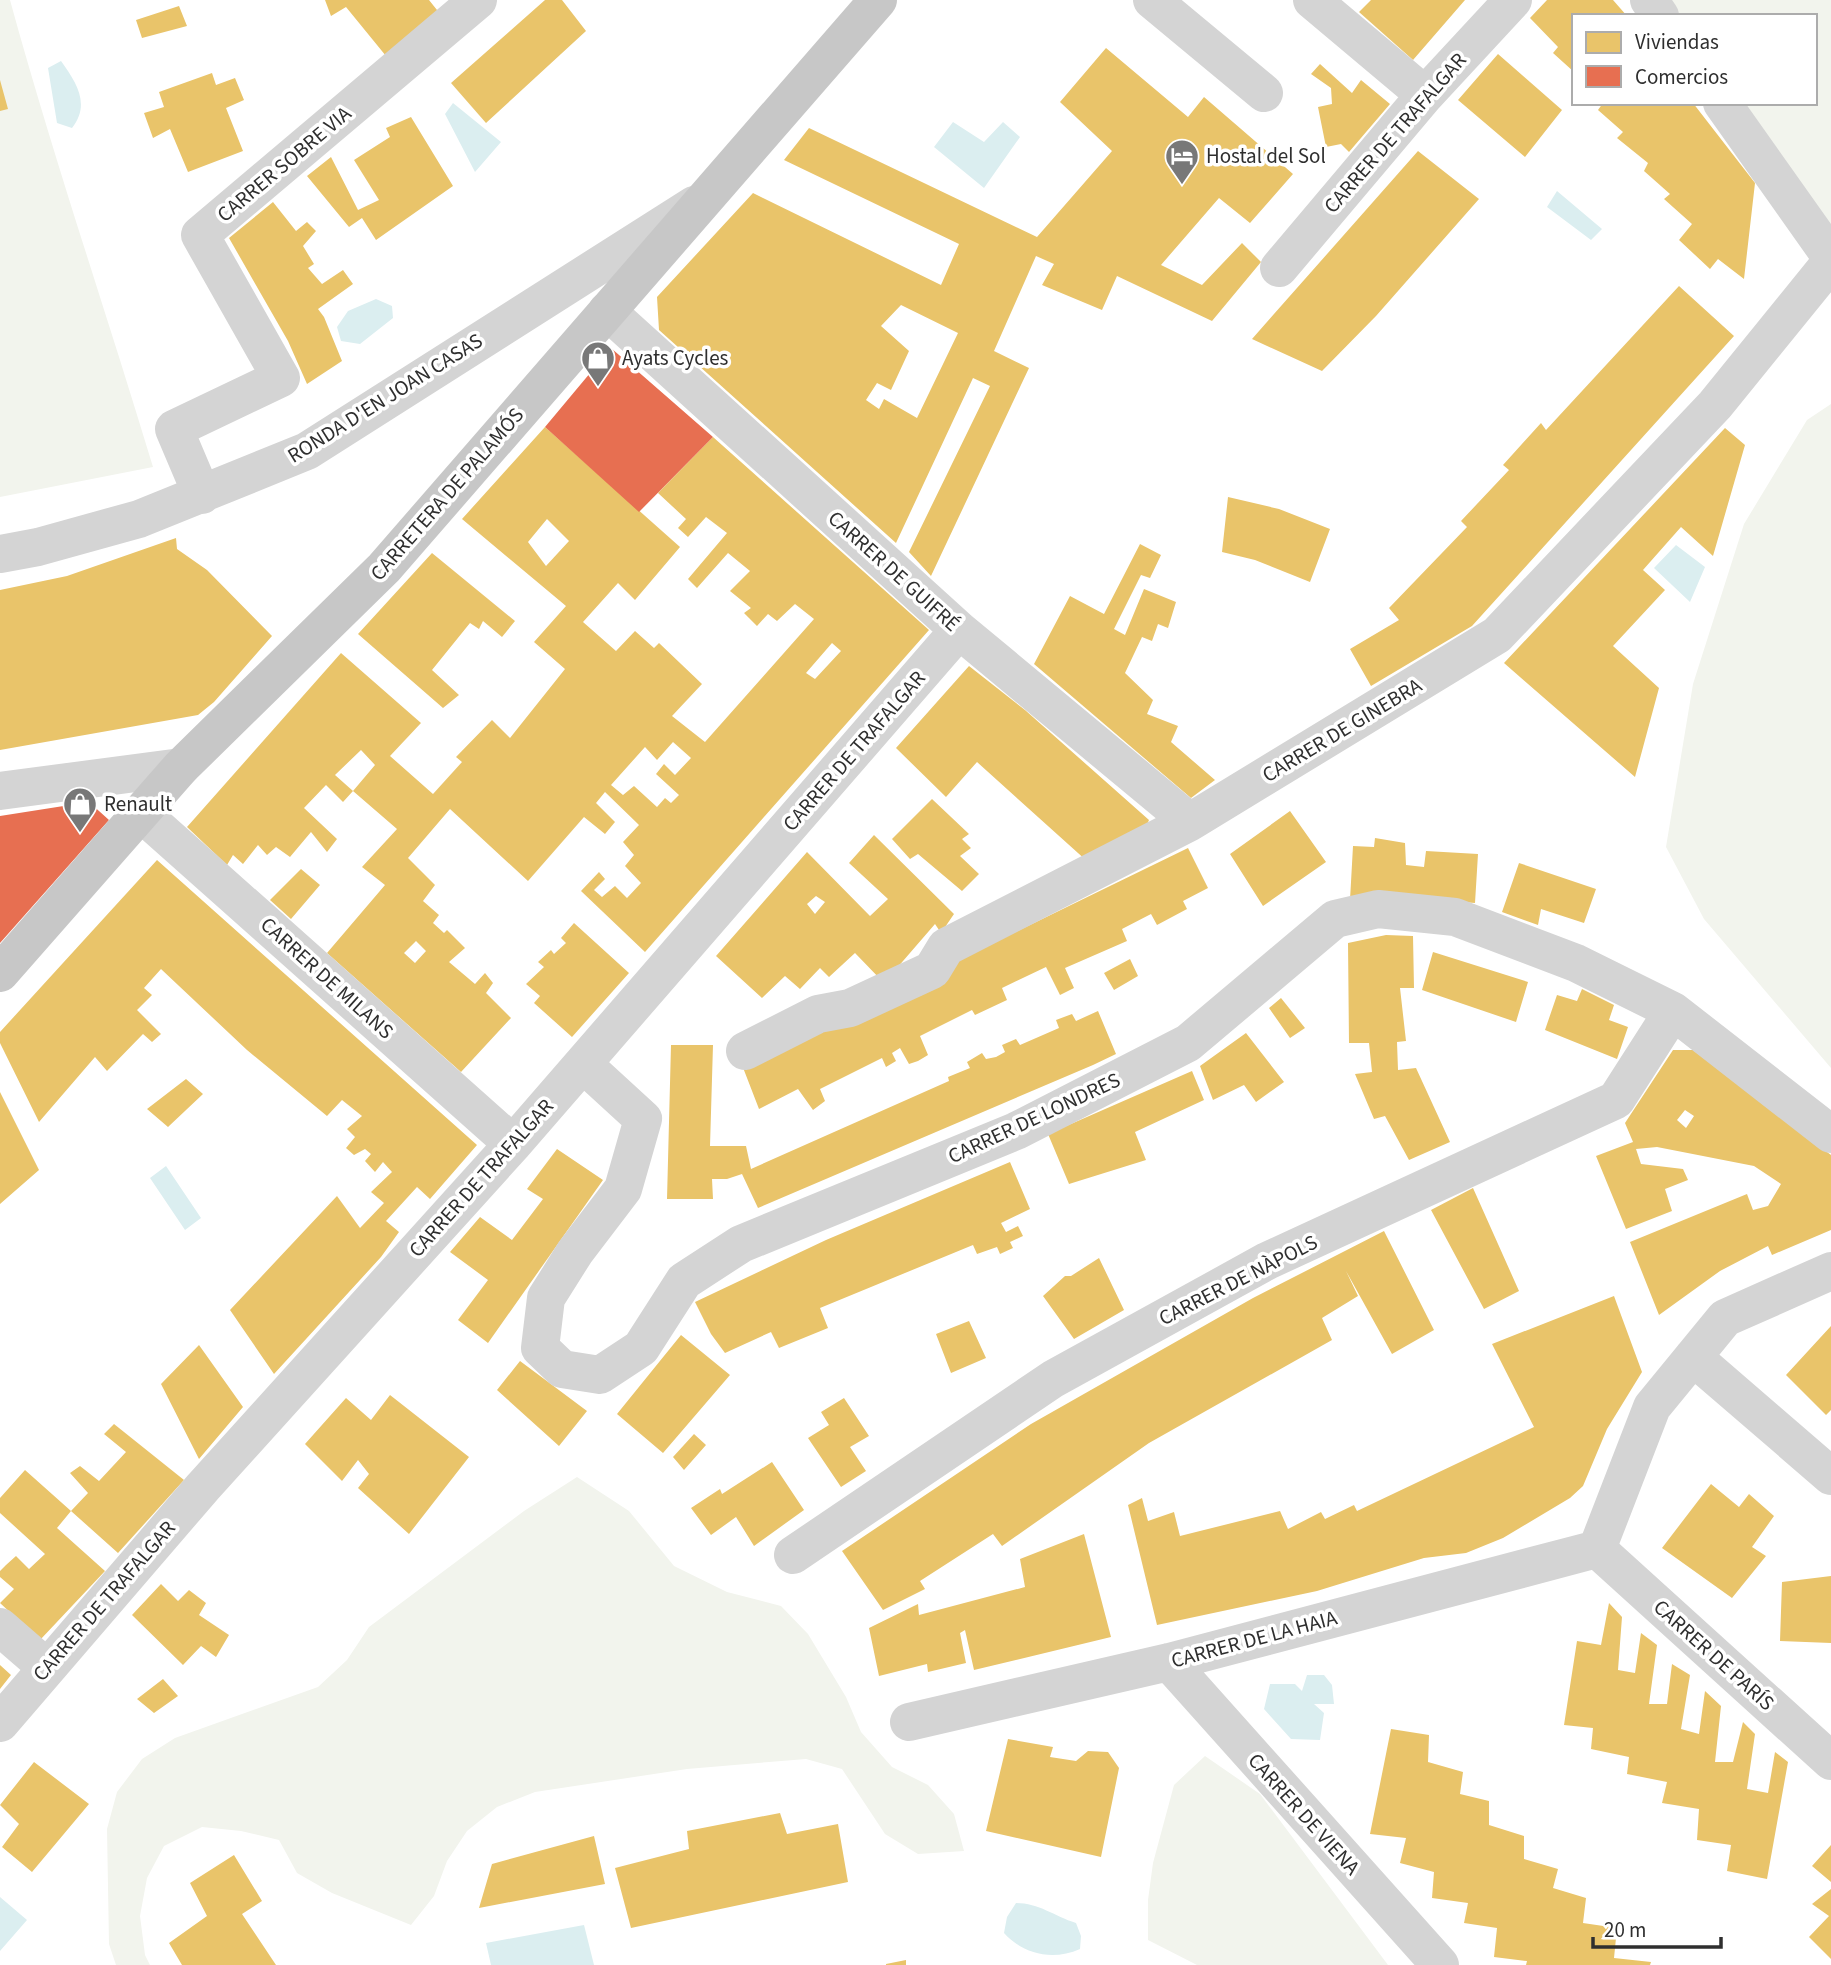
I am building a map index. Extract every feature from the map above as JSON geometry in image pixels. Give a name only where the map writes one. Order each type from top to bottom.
[{"type":"main road","name":"CARRETERA DE PALAMÓS","points":[[0,973],[181,767],[384,568],[878,0]]},
{"type":"street","name":"CARRER SOBRE VIA","points":[[202,495],[174,429],[281,378],[200,235],[478,0]]},
{"type":"street","points":[[1152,0],[1264,93]]},
{"type":"street","points":[[1312,0],[1425,95]]},
{"type":"street","name":"CARRER DE TRAFALGAR","points":[[1279,268],[1425,95],[1513,0]]},
{"type":"street","points":[[1723,105],[1831,259]]},
{"type":"street","name":"RONDA D'EN JOAN CASAS","points":[[0,554],[38,547],[139,519],[307,451],[704,199]]},
{"type":"street","name":"CARRER DE GINEBRA","points":[[745,1051],[818,1014],[850,1008],[932,970],[946,947],[1190,822],[1497,635],[1715,405],[1831,259]]},
{"type":"street","name":"CARRER DE GUIFRÉ","points":[[607,311],[959,630],[1190,822]]},
{"type":"street","name":"CARRER DE TRAFALGAR","points":[[0,1723],[46,1667],[513,1144],[959,630]]},
{"type":"street","points":[[0,791],[181,767]]},
{"type":"street","name":"CARRER DE MILANS","points":[[141,813],[513,1144]]},
{"type":"street","name":"CARRER DE LONDRES","points":[[583,1064],[643,1119],[623,1189],[575,1252],[546,1298],[540,1348],[562,1369],[600,1375],[641,1348],[684,1281],[741,1244],[1016,1131],[1188,1043],[1335,919],[1378,909],[1455,917],[1576,963],[1673,1011],[1831,1134]]},
{"type":"street","name":"CARRER DE NÀPOLS","points":[[793,1555],[1053,1379],[1267,1261],[1616,1100],[1673,1011]]},
{"type":"street","points":[[1597,1549],[1652,1407],[1725,1318],[1831,1271]]},
{"type":"street","points":[[1693,1357],[1831,1476]]},
{"type":"street","name":"CARRER DE LA HAIA","points":[[909,1722],[1169,1662],[1597,1549]]},
{"type":"street","name":"CARRER DE PARÍS","points":[[1597,1549],[1831,1761]]},
{"type":"street","points":[[0,1627],[46,1667]]},
{"type":"street","name":"CARRER DE VIENA","points":[[1169,1662],[1440,1965]]},
{"type":"shaded area","points":[[0,0],[10,0],[153,467],[0,497]]},
{"type":"shaded area","points":[[1649,0],[1831,0],[1831,257],[1723,105],[1817,105],[1817,14],[1659,14]]},
{"type":"shaded area","points":[[61,61],[76,85],[81,102],[78,119],[72,128],[57,123],[48,68]]},
{"type":"shaded area","points":[[453,103],[501,142],[475,172],[445,114]]},
{"type":"shaded area","points":[[953,122],[984,142],[1003,122],[1020,137],[984,188],[934,147]]},
{"type":"shaded area","points":[[1557,191],[1602,229],[1591,240],[1547,207]]},
{"type":"shaded area","points":[[376,299],[392,306],[393,318],[360,344],[341,341],[337,327],[348,311]]},
{"type":"shaded area","points":[[1831,404],[1831,1068],[1704,919],[1666,847],[1693,684],[1744,524],[1807,420]]},
{"type":"shaded area","points":[[1676,545],[1705,567],[1690,602],[1654,568]]},
{"type":"shaded area","points":[[166,1166],[201,1218],[185,1230],[150,1178]]},
{"type":"shaded area","points":[[577,1477],[629,1511],[674,1566],[727,1592],[781,1606],[808,1634],[846,1697],[861,1732],[892,1767],[928,1785],[954,1814],[964,1851],[918,1854],[885,1834],[842,1769],[806,1759],[687,1769],[535,1792],[497,1807],[467,1831],[447,1861],[434,1896],[411,1925],[332,1893],[297,1873],[279,1840],[241,1831],[202,1827],[164,1846],[147,1878],[140,1916],[145,1955],[150,1965],[116,1965],[109,1944],[107,1829],[117,1792],[142,1759],[175,1738],[318,1687],[347,1660],[369,1627],[524,1511]]},
{"type":"shaded area","points":[[1307,1675],[1324,1675],[1332,1685],[1334,1704],[1314,1704],[1324,1713],[1320,1740],[1291,1739],[1264,1709],[1270,1684],[1295,1684],[1302,1691]]},
{"type":"shaded area","points":[[1205,1756],[1260,1794],[1388,1965],[1197,1965],[1148,1940],[1148,1900],[1153,1863],[1174,1785]]},
{"type":"shaded area","points":[[0,1897],[27,1920],[0,1951]]},
{"type":"shaded area","points":[[1016,1903],[1039,1907],[1076,1923],[1081,1936],[1080,1949],[1060,1955],[1039,1954],[1012,1940],[1004,1933],[1007,1917]]},
{"type":"shaded area","points":[[584,1925],[594,1965],[491,1965],[486,1943]]},
{"type":"building: Viviendas","points":[[325,0],[429,0],[441,15],[386,56],[346,7],[331,16]]},
{"type":"building: Viviendas","points":[[545,0],[562,0],[586,31],[486,123],[451,83]]},
{"type":"building: Viviendas","points":[[1371,0],[1465,0],[1413,60],[1359,12]]},
{"type":"building: Viviendas","points":[[1547,0],[1613,0],[1625,14],[1572,14],[1572,70],[1553,53],[1558,47],[1530,18]]},
{"type":"building: Viviendas","points":[[179,6],[187,26],[142,38],[136,20]]},
{"type":"building: Viviendas","points":[[1106,48],[1188,117],[1204,97],[1293,174],[1250,223],[1219,198],[1161,265],[1202,285],[1242,243],[1261,262],[1212,321],[1117,276],[1102,310],[1042,285],[1054,264],[1036,256],[994,351],[1029,368],[931,576],[909,552],[990,386],[973,378],[896,543],[659,330],[657,297],[753,193],[941,285],[959,244],[784,160],[809,128],[1037,237],[1112,151],[1060,102]],"holes":[[[901,305],[958,333],[917,418],[884,399],[879,409],[866,400],[877,383],[891,390],[909,351],[881,326]]]},
{"type":"building: Viviendas","points":[[1498,54],[1562,110],[1525,157],[1458,100]]},
{"type":"building: Viviendas","points":[[1320,64],[1352,93],[1361,80],[1390,104],[1349,152],[1341,144],[1326,147],[1318,107],[1332,104],[1331,88],[1311,74]]},
{"type":"building: Viviendas","points":[[212,73],[216,85],[235,78],[244,100],[226,108],[243,151],[188,172],[170,129],[153,138],[144,113],[164,107],[159,92]]},
{"type":"building: Viviendas","points":[[0,80],[8,109],[0,111]]},
{"type":"building: Viviendas","points":[[1602,105],[1695,105],[1755,183],[1744,279],[1718,259],[1710,269],[1679,240],[1692,224],[1664,199],[1670,194],[1644,171],[1648,163],[1617,138],[1623,132],[1598,110]]},
{"type":"building: Viviendas","points":[[411,117],[453,186],[376,240],[362,218],[349,227],[307,176],[331,157],[358,210],[379,200],[354,160],[390,137],[386,128]]},
{"type":"building: Viviendas","points":[[1418,151],[1479,199],[1376,316],[1322,371],[1252,339]]},
{"type":"building: Viviendas","points":[[273,202],[296,231],[307,222],[316,231],[303,246],[314,264],[308,268],[322,284],[343,270],[353,284],[318,309],[342,361],[307,384],[288,341],[229,238]]},
{"type":"building: Viviendas","points":[[1679,286],[1734,336],[1472,626],[1371,686],[1350,649],[1399,620],[1389,608],[1467,527],[1461,521],[1509,470],[1503,465],[1541,423],[1546,430]]},
{"type":"building: Viviendas","points":[[545,427],[680,547],[635,600],[618,583],[583,622],[616,651],[635,631],[654,648],[659,643],[702,684],[672,716],[705,742],[814,619],[795,604],[777,621],[768,614],[757,626],[744,613],[751,608],[730,591],[750,571],[728,553],[697,588],[688,579],[727,533],[706,517],[688,537],[678,528],[686,519],[658,493],[713,437],[929,630],[645,952],[581,891],[599,872],[605,879],[594,890],[602,897],[615,886],[627,898],[641,883],[625,866],[634,855],[623,842],[639,825],[605,792],[596,803],[615,822],[605,834],[584,817],[528,881],[450,809],[408,858],[435,885],[423,901],[439,915],[433,923],[444,933],[447,930],[465,948],[449,962],[475,984],[485,973],[493,983],[486,993],[511,1018],[461,1072],[327,953],[385,885],[362,867],[397,829],[353,791],[343,802],[326,785],[304,808],[337,839],[327,852],[311,832],[290,857],[276,847],[267,855],[258,845],[243,864],[233,855],[227,865],[187,827],[341,653],[421,723],[390,756],[433,794],[462,762],[456,757],[492,720],[510,738],[565,669],[534,642],[566,606],[462,519]],"holes":[[[547,519],[569,541],[546,566],[528,542]],[[832,643],[841,651],[815,679],[806,673]],[[673,742],[691,758],[675,775],[664,764],[656,774],[679,795],[671,803],[665,798],[657,807],[634,786],[623,795],[611,785],[645,747],[657,760]],[[361,750],[375,765],[353,791],[335,775]],[[416,941],[426,951],[415,963],[404,953]]]},
{"type":"building: Viviendas","points":[[1725,428],[1745,445],[1713,556],[1681,527],[1643,570],[1665,590],[1613,646],[1659,688],[1635,777],[1504,663]]},
{"type":"building: Viviendas","points":[[1228,497],[1279,509],[1330,529],[1310,582],[1255,560],[1222,552]]},
{"type":"building: Viviendas","points":[[176,538],[177,549],[207,570],[272,636],[214,702],[198,715],[0,750],[0,590],[67,576]]},
{"type":"building: Viviendas","points":[[1140,544],[1161,555],[1150,578],[1141,575],[1114,629],[1125,635],[1144,589],[1176,602],[1168,628],[1158,624],[1152,641],[1142,637],[1125,673],[1153,700],[1147,714],[1178,726],[1171,742],[1215,780],[1191,798],[1034,664],[1070,596],[1104,614]]},
{"type":"building: Viviendas","points":[[432,553],[515,621],[502,637],[483,621],[479,629],[470,623],[432,670],[459,695],[443,708],[358,634]]},
{"type":"building: Viviendas","points":[[969,666],[1025,710],[1149,820],[1141,838],[1088,862],[977,762],[946,797],[896,748]]},
{"type":"building: Viviendas","points":[[932,799],[969,834],[962,839],[971,848],[960,856],[979,874],[962,891],[918,854],[910,859],[892,839]]},
{"type":"building: Viviendas","points":[[1290,811],[1326,862],[1263,906],[1230,854]]},
{"type":"building: Viviendas","points":[[874,835],[954,914],[941,933],[935,924],[884,983],[855,953],[829,977],[820,968],[800,989],[785,976],[762,998],[716,956],[807,852],[870,916],[888,899],[849,863]],"holes":[[[816,896],[825,902],[815,914],[807,904]]]},
{"type":"building: Viviendas","points":[[1375,838],[1405,843],[1406,865],[1424,867],[1426,851],[1478,854],[1475,903],[1422,899],[1350,900],[1353,846],[1374,847]]},
{"type":"building: Viviendas","points":[[1188,848],[1208,888],[1183,901],[1187,909],[1157,925],[1151,914],[1122,929],[1127,941],[1065,968],[1074,988],[1060,995],[1046,967],[1002,988],[1007,1000],[975,1015],[972,1010],[920,1036],[928,1055],[918,1061],[909,1064],[900,1048],[892,1053],[896,1061],[886,1067],[882,1058],[820,1089],[825,1101],[813,1110],[798,1089],[759,1109],[742,1065]]},
{"type":"building: Viviendas","points":[[157,860],[477,1145],[430,1199],[417,1187],[386,1221],[399,1232],[381,1257],[274,1374],[230,1310],[337,1196],[360,1228],[384,1203],[371,1192],[392,1172],[383,1162],[375,1172],[365,1161],[371,1154],[365,1149],[354,1155],[346,1148],[355,1137],[347,1129],[362,1116],[342,1100],[327,1116],[247,1050],[161,969],[144,988],[152,995],[137,1010],[161,1034],[152,1042],[143,1034],[107,1071],[95,1057],[39,1122],[0,1043],[0,1032]]},
{"type":"building: Viviendas","points":[[1519,863],[1596,889],[1584,923],[1541,909],[1538,925],[1502,912]]},
{"type":"building: Viviendas","points":[[301,869],[320,885],[291,919],[270,900]]},
{"type":"building: Viviendas","points":[[574,923],[629,973],[572,1037],[534,1003],[540,996],[526,984],[544,967],[538,962],[551,950],[554,954],[566,943],[561,938]]},
{"type":"building: Viviendas","points":[[1386,935],[1413,936],[1414,988],[1400,988],[1406,1041],[1397,1042],[1398,1070],[1416,1068],[1450,1142],[1409,1160],[1385,1116],[1374,1119],[1355,1074],[1372,1072],[1369,1043],[1349,1043],[1348,943]]},
{"type":"building: Viviendas","points":[[1433,952],[1528,982],[1516,1022],[1422,990]]},
{"type":"building: Viviendas","points":[[1130,959],[1138,976],[1114,990],[1104,973]]},
{"type":"building: Viviendas","points":[[1582,989],[1614,1005],[1609,1020],[1628,1027],[1617,1059],[1545,1030],[1557,995],[1577,1001]]},
{"type":"building: Viviendas","points":[[1281,998],[1305,1028],[1290,1038],[1269,1008]]},
{"type":"building: Viviendas","points":[[1098,1011],[1116,1054],[1093,1065],[758,1208],[742,1174],[727,1179],[712,1179],[713,1199],[667,1199],[671,1045],[713,1045],[710,1146],[746,1146],[751,1169],[949,1081],[948,1077],[970,1068],[967,1062],[982,1053],[986,1059],[996,1057],[1005,1052],[1002,1045],[1016,1039],[1020,1045],[1059,1028],[1056,1020],[1072,1014],[1076,1021]]},
{"type":"building: Viviendas","points":[[1246,1033],[1284,1082],[1256,1102],[1244,1085],[1213,1100],[1200,1066]]},
{"type":"building: Viviendas","points":[[1673,1050],[1693,1050],[1831,1155],[1831,1230],[1772,1255],[1768,1246],[1720,1271],[1659,1315],[1630,1242],[1747,1194],[1753,1210],[1768,1206],[1781,1184],[1754,1166],[1657,1147],[1636,1149],[1641,1164],[1683,1169],[1688,1180],[1665,1189],[1672,1211],[1626,1229],[1596,1156],[1633,1142],[1625,1123]],"holes":[[[1685,1110],[1694,1116],[1686,1128],[1677,1120]]]},
{"type":"building: Viviendas","points":[[1192,1071],[1204,1100],[1135,1132],[1146,1160],[1069,1184],[1048,1134]]},
{"type":"building: Viviendas","points":[[186,1079],[203,1094],[168,1127],[147,1109]]},
{"type":"building: Viviendas","points":[[0,1092],[39,1170],[0,1204]]},
{"type":"building: Viviendas","points":[[557,1149],[603,1180],[488,1343],[458,1320],[488,1280],[450,1252],[480,1217],[512,1240],[543,1199],[527,1189]]},
{"type":"building: Viviendas","points":[[1010,1162],[1030,1209],[1001,1223],[1006,1232],[1018,1226],[1023,1236],[1010,1242],[1013,1248],[1000,1254],[997,1247],[977,1254],[973,1245],[820,1308],[828,1328],[779,1348],[771,1332],[725,1353],[711,1334],[695,1302],[826,1240]]},
{"type":"building: Viviendas","points":[[1473,1188],[1519,1291],[1484,1309],[1431,1210]]},
{"type":"building: Viviendas","points":[[1384,1231],[1434,1330],[1392,1354],[1346,1271],[1358,1296],[1322,1318],[1332,1340],[1149,1443],[1002,1546],[993,1534],[920,1581],[925,1589],[883,1610],[842,1551],[1031,1424],[1253,1298]]},
{"type":"building: Viviendas","points":[[1099,1258],[1124,1310],[1074,1339],[1043,1296],[1065,1276],[1071,1276]]},
{"type":"building: Viviendas","points":[[1614,1296],[1642,1372],[1607,1429],[1583,1486],[1570,1498],[1503,1538],[1466,1553],[1424,1558],[1317,1591],[1157,1625],[1128,1505],[1142,1498],[1148,1521],[1174,1512],[1180,1536],[1280,1511],[1288,1529],[1321,1512],[1325,1519],[1354,1505],[1357,1511],[1534,1427],[1492,1344]]},
{"type":"building: Viviendas","points":[[969,1321],[986,1358],[951,1373],[936,1334]]},
{"type":"building: Viviendas","points":[[1831,1326],[1831,1410],[1826,1415],[1786,1375]]},
{"type":"building: Viviendas","points":[[681,1335],[730,1375],[663,1453],[617,1414]]},
{"type":"building: Viviendas","points":[[199,1345],[243,1407],[199,1459],[161,1384]]},
{"type":"building: Viviendas","points":[[520,1361],[587,1411],[559,1446],[497,1390]]},
{"type":"building: Viviendas","points":[[390,1395],[469,1457],[409,1534],[358,1488],[369,1474],[358,1460],[342,1481],[305,1444],[346,1398],[371,1420]]},
{"type":"building: Viviendas","points":[[844,1398],[869,1436],[850,1447],[866,1471],[841,1487],[808,1438],[829,1425],[821,1412]]},
{"type":"building: Viviendas","points":[[114,1424],[184,1480],[118,1553],[71,1511],[88,1493],[70,1473],[80,1466],[99,1481],[126,1452],[104,1434]]},
{"type":"building: Viviendas","points":[[694,1434],[706,1445],[684,1470],[673,1457]]},
{"type":"building: Viviendas","points":[[772,1462],[804,1510],[754,1546],[736,1517],[711,1535],[691,1508],[720,1489],[722,1494]]},
{"type":"building: Viviendas","points":[[25,1470],[71,1511],[57,1528],[105,1571],[40,1640],[0,1603],[14,1589],[0,1577],[0,1571],[16,1556],[29,1569],[45,1554],[0,1513],[0,1498]]},
{"type":"building: Viviendas","points":[[1711,1484],[1739,1507],[1749,1494],[1774,1516],[1752,1547],[1766,1556],[1732,1598],[1662,1548]]},
{"type":"building: Viviendas","points":[[1084,1534],[1111,1637],[974,1670],[965,1630],[960,1633],[966,1663],[928,1672],[927,1664],[879,1676],[869,1628],[918,1604],[919,1615],[1025,1587],[1020,1559]]},
{"type":"building: Viviendas","points":[[1831,1576],[1831,1643],[1780,1641],[1782,1582]]},
{"type":"building: Viviendas","points":[[161,1584],[178,1601],[189,1590],[206,1603],[199,1615],[229,1635],[216,1657],[201,1646],[183,1665],[132,1615]]},
{"type":"building: Viviendas","points":[[1609,1603],[1622,1617],[1618,1670],[1635,1673],[1641,1633],[1657,1645],[1649,1704],[1667,1704],[1672,1664],[1690,1675],[1681,1729],[1699,1734],[1705,1691],[1721,1706],[1715,1762],[1733,1762],[1743,1722],[1755,1734],[1747,1789],[1768,1793],[1775,1752],[1788,1762],[1767,1879],[1727,1871],[1731,1845],[1697,1840],[1699,1809],[1662,1803],[1667,1782],[1627,1774],[1629,1757],[1591,1749],[1593,1728],[1564,1725],[1577,1641],[1601,1645]]},
{"type":"building: Viviendas","points":[[0,1665],[11,1675],[0,1689]]},
{"type":"building: Viviendas","points":[[163,1679],[178,1696],[154,1713],[137,1699]]},
{"type":"building: Viviendas","points":[[1391,1729],[1429,1735],[1428,1762],[1463,1772],[1460,1794],[1489,1801],[1489,1825],[1524,1836],[1524,1859],[1558,1869],[1553,1888],[1586,1898],[1583,1923],[1617,1928],[1614,1958],[1651,1962],[1650,1965],[1526,1965],[1527,1961],[1494,1957],[1497,1928],[1464,1923],[1468,1903],[1432,1898],[1434,1872],[1400,1863],[1406,1838],[1370,1834]]},
{"type":"building: Viviendas","points":[[1008,1739],[1053,1747],[1050,1757],[1076,1761],[1088,1751],[1108,1752],[1119,1768],[1101,1857],[986,1831]]},
{"type":"building: Viviendas","points":[[34,1762],[89,1804],[32,1872],[2,1847],[19,1824],[0,1805]]},
{"type":"building: Viviendas","points":[[780,1813],[787,1834],[838,1824],[848,1882],[631,1928],[615,1868],[689,1849],[687,1831]]},
{"type":"building: Viviendas","points":[[594,1836],[605,1884],[479,1908],[492,1864]]},
{"type":"building: Viviendas","points":[[1831,1845],[1831,1882],[1812,1866]]},
{"type":"building: Viviendas","points":[[234,1855],[262,1901],[242,1914],[276,1965],[182,1965],[169,1943],[207,1916],[190,1883]]},
{"type":"building: Viviendas","points":[[1831,1889],[1831,1959],[1809,1937],[1829,1916],[1812,1904]]},
{"type":"building: Viviendas","points":[[906,1960],[906,1965],[886,1965],[886,1964]]},
{"type":"building: Comercios","points":[[611,348],[713,437],[639,512],[545,427]]},
{"type":"building: Comercios","points":[[89,802],[109,820],[0,943],[0,816]]},
{"type":"place","name":"Hostal del Sol","points":[[1182,186]]},
{"type":"place","name":"Ayats Cycles","points":[[598,388]]},
{"type":"place","name":"Renault","points":[[80,834]]}]
